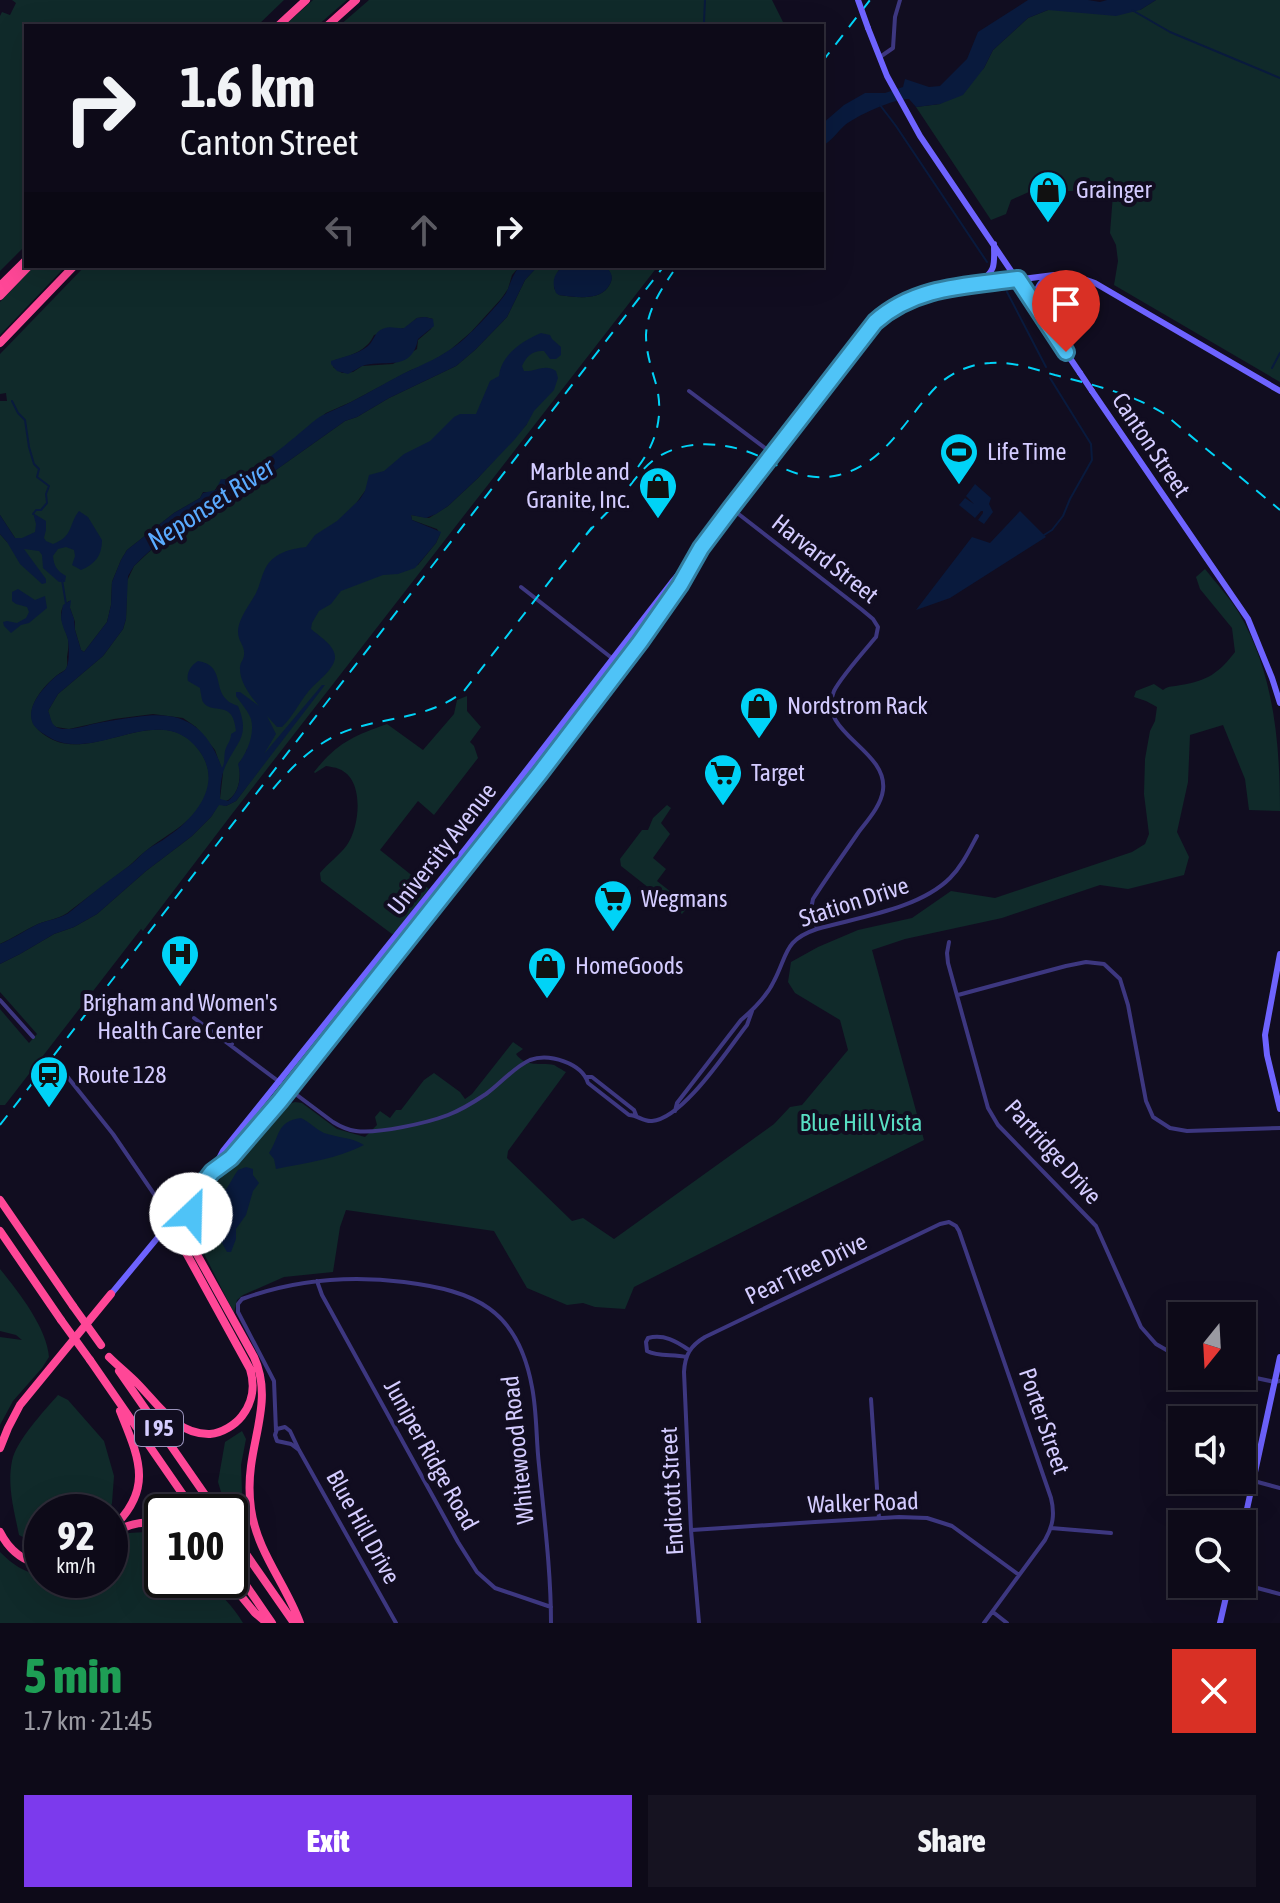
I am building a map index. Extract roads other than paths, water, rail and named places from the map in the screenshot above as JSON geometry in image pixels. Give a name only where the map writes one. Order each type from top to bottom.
[{"type":"highway","points":[[280,24],[306,0]]},
{"type":"highway","points":[[329,24],[356,0]]},
{"type":"highway","points":[[0,286],[24,262]]},
{"type":"highway","points":[[0,296],[27,268]]},
{"type":"highway","points":[[0,343],[72,268]]},
{"type":"highway","points":[[196,1253],[190,1218],[202,1185]]},
{"type":"highway","name":"I 95","points":[[0,1200],[204,1494]]},
{"type":"highway","points":[[172,1220],[184,1231],[260,1371],[263,1398],[251,1467],[252,1516],[267,1559],[300,1623]]},
{"type":"highway","points":[[109,1357],[173,1421],[191,1431],[212,1434],[225,1430],[241,1418],[249,1404],[253,1384],[250,1369],[178,1238],[172,1220]]},
{"type":"highway","name":"I 95","points":[[0,1231],[183,1494]]},
{"type":"highway","points":[[0,1448],[20,1405],[111,1294]]},
{"type":"highway","points":[[114,1395],[136,1452],[139,1480],[128,1512]]},
{"type":"highway","points":[[0,1532],[5,1542],[24,1559]]},
{"type":"highway","points":[[248,1557],[294,1623]]},
{"type":"highway","points":[[248,1589],[270,1623]]},
{"type":"highway","points":[[243,1598],[255,1613],[270,1623]]},
{"type":"main road","name":"Canton Street","points":[[858,0],[879,58],[929,150],[1248,619],[1280,703]]},
{"type":"main road","points":[[972,285],[992,271],[994,244]]},
{"type":"main road","points":[[1037,309],[1037,288],[1054,275]]},
{"type":"main road","name":"University Avenue","points":[[111,1294],[202,1185],[223,1151],[477,835],[867,331],[883,316],[907,300],[927,293],[1018,279],[1074,276],[1095,283],[1280,391]]},
{"type":"main road","name":"University Avenue","points":[[212,1172],[231,1158],[290,1089],[622,666],[680,585],[701,548]]},
{"type":"main road","points":[[1280,954],[1265,1035],[1280,1109]]},
{"type":"main road","points":[[1256,1473],[1278,1382],[1280,1357]]},
{"type":"main road","points":[[1220,1623],[1226,1598]]},
{"type":"street","points":[[879,58],[893,48],[894,21],[900,0]]},
{"type":"street","points":[[689,391],[773,454]]},
{"type":"street","name":"Harvard Street","points":[[731,508],[861,609],[878,627],[876,637],[835,689],[832,707],[837,723],[880,769],[882,794],[813,899],[811,909],[817,929]]},
{"type":"street","points":[[521,587],[622,666]]},
{"type":"street","name":"Station Drive","points":[[194,1018],[337,1125],[351,1130],[366,1132],[418,1124],[452,1113],[491,1090],[526,1062],[538,1058],[559,1059],[572,1066],[587,1077],[588,1083],[629,1115],[646,1121],[664,1119],[675,1111],[677,1103],[741,1020],[772,986],[789,947],[805,933],[924,898],[952,876],[977,836]]},
{"type":"street","name":"Partridge Drive","points":[[949,942],[948,963],[988,1108],[998,1125],[1096,1226],[1141,1327],[1156,1344],[1168,1351]]},
{"type":"street","points":[[957,996],[1066,966],[1086,962],[1104,964],[1120,979],[1128,1005],[1146,1101],[1153,1117],[1170,1128],[1187,1131],[1280,1128]]},
{"type":"street","points":[[0,1000],[33,1037]]},
{"type":"street","points":[[66,1075],[113,1134],[172,1220]]},
{"type":"street","name":"Pear Tree Drive","points":[[689,1350],[705,1337],[949,1222]]},
{"type":"street","name":"Porter Street","points":[[949,1222],[959,1231],[1039,1463],[1052,1502],[1051,1528]]},
{"type":"street","name":"Whitewood Road","points":[[276,1431],[274,1381],[238,1312],[238,1304],[244,1298],[317,1281],[378,1279],[460,1292],[488,1307],[512,1332],[522,1350],[533,1389],[551,1623]]},
{"type":"street","name":"Juniper Ridge Road","points":[[317,1281],[477,1572],[495,1588],[551,1607]]},
{"type":"street","points":[[654,1337],[671,1338],[689,1350],[686,1357],[651,1354],[647,1351],[646,1342],[654,1337]]},
{"type":"street","name":"Endicott Street","points":[[686,1357],[684,1372],[691,1530],[699,1623]]},
{"type":"street","points":[[1256,1378],[1278,1382]]},
{"type":"street","points":[[871,1399],[879,1518]]},
{"type":"street","points":[[282,1426],[288,1428],[299,1450],[291,1444],[277,1441],[276,1431],[282,1426]]},
{"type":"street","name":"Blue Hill Drive","points":[[299,1450],[396,1623]]},
{"type":"street","points":[[1256,1482],[1280,1488]]},
{"type":"street","name":"Walker Road","points":[[691,1530],[921,1517],[957,1529],[1019,1575]]},
{"type":"street","points":[[984,1623],[1036,1554],[1051,1528],[1111,1533]]},
{"type":"street","points":[[1256,1588],[1280,1594]]},
{"type":"street","points":[[992,1612],[1007,1623]]},
{"type":"water","points":[[1028,0],[1156,0],[1140,10],[1116,16],[1048,10],[1028,18],[993,50],[984,68],[963,95],[940,104],[916,107],[909,99],[885,104],[850,121],[824,145],[824,122],[844,105],[865,93],[885,93],[903,87],[905,79],[929,87],[940,86],[967,59],[978,32]]},
{"type":"water","name":"Neponset River","points":[[519,268],[536,268],[525,280],[507,317],[456,366],[345,421],[226,503],[191,519],[134,566],[128,576],[123,629],[103,656],[58,694],[48,711],[52,721],[56,727],[69,729],[152,715],[179,718],[190,723],[208,740],[222,768],[231,734],[236,731],[234,721],[227,711],[207,706],[200,688],[188,681],[188,672],[193,665],[198,661],[206,663],[215,672],[222,694],[238,706],[242,716],[240,739],[222,778],[220,799],[228,801],[237,789],[238,764],[247,749],[252,731],[251,719],[236,692],[259,706],[241,678],[244,653],[239,626],[268,564],[282,553],[306,547],[315,535],[337,521],[360,499],[369,475],[384,471],[404,454],[430,441],[454,417],[476,414],[490,381],[499,376],[508,355],[520,345],[541,333],[550,335],[561,347],[561,355],[556,359],[550,359],[544,351],[540,351],[530,355],[522,366],[524,371],[548,368],[556,371],[558,378],[554,390],[534,411],[515,439],[448,506],[426,518],[411,515],[412,520],[441,532],[415,568],[383,575],[341,591],[331,604],[319,611],[311,629],[333,649],[334,663],[282,727],[277,727],[267,716],[276,734],[264,754],[325,685],[236,801],[226,806],[219,805],[192,836],[97,914],[0,964],[0,944],[71,911],[187,820],[203,800],[207,788],[206,764],[200,752],[184,737],[166,730],[85,744],[65,743],[47,736],[34,726],[31,718],[37,698],[68,664],[68,640],[61,618],[63,605],[71,600],[75,630],[84,652],[107,622],[112,582],[127,550],[203,493],[216,490],[221,479],[244,474],[257,466],[318,418],[452,348],[469,335],[498,303]]},
{"type":"water","points":[[562,268],[606,268],[611,281],[606,290],[594,296],[559,295],[554,289]]},
{"type":"water","points":[[417,318],[433,319],[434,326],[418,339],[415,349],[405,360],[365,365],[348,374],[337,371],[331,364],[331,361],[364,349],[381,329],[404,328]]},
{"type":"water","points":[[975,484],[991,498],[989,504],[993,512],[984,524],[978,520],[983,511],[975,518],[959,505],[965,498],[974,504],[966,496]]},
{"type":"water","points":[[79,511],[88,517],[102,540],[102,546],[97,559],[81,570],[72,565],[74,550],[66,547],[58,549],[53,560],[58,570],[66,576],[65,582],[59,582],[43,568],[39,551],[24,549],[46,579],[46,583],[42,584],[20,564],[0,534],[0,515],[15,538],[35,532],[33,513],[46,521],[44,538],[53,544],[68,534]]},
{"type":"water","points":[[1020,511],[1046,537],[950,598],[916,610],[972,537],[990,543]]},
{"type":"water","points":[[18,589],[35,600],[45,596],[47,608],[11,633],[3,622],[17,623],[29,612],[27,607],[12,601],[12,592]]},
{"type":"water","points":[[301,1118],[324,1133],[364,1145],[332,1157],[276,1169],[269,1153],[283,1126]]},
{"type":"water","points":[[246,1167],[253,1169],[259,1183],[253,1191],[246,1215],[236,1229],[231,1252],[227,1252],[216,1232],[206,1224],[206,1212],[226,1190],[238,1170]]},
{"type":"waterway","points":[[705,0],[704,22],[707,24]]},
{"type":"waterway","points":[[1132,10],[1170,32],[1280,78]]},
{"type":"waterway","points":[[880,105],[987,262]]},
{"type":"waterway","points":[[1007,292],[1046,367]]},
{"type":"waterway","points":[[1272,368],[1280,353]]},
{"type":"waterway","points":[[1044,535],[1063,516],[1092,460],[1091,444],[1050,378]]},
{"type":"waterway","points":[[12,401],[25,420],[29,447],[34,464],[39,469],[37,477],[49,486],[47,503],[33,514]]},
{"type":"waterway","points":[[62,580],[66,604]]},
{"type":"railway","points":[[824,59],[870,0]]},
{"type":"railway","points":[[0,1125],[662,268]]},
{"type":"railway","points":[[638,467],[650,448],[659,417],[658,395],[647,347],[647,326],[655,302],[673,272]]},
{"type":"railway","points":[[586,535],[645,468],[667,452],[695,445],[724,446],[752,453],[800,474],[819,477],[839,475],[870,461],[948,377],[975,365],[998,363],[1023,366],[1097,386],[1150,406],[1163,413],[1280,510]]},
{"type":"railway","points":[[273,789],[299,761],[340,733],[424,711],[464,691],[592,527]]},
{"type":"place","name":"Grainger","points":[[1048,224]]},
{"type":"place","name":"Life Time","points":[[959,486]]},
{"type":"place","name":"Marble and Granite, Inc.","points":[[658,520]]},
{"type":"place","name":"Nordstrom Rack","points":[[759,740]]},
{"type":"place","name":"Target","points":[[723,807]]},
{"type":"place","name":"Wegmans","points":[[613,933]]},
{"type":"place","name":"Brigham and Women's Health Care Center","points":[[180,988]]},
{"type":"place","name":"HomeGoods","points":[[547,1000]]},
{"type":"place","name":"Route 128","points":[[49,1109]]},
{"type":"park label","name":"Blue Hill Vista","points":[[861,1123]]}]
